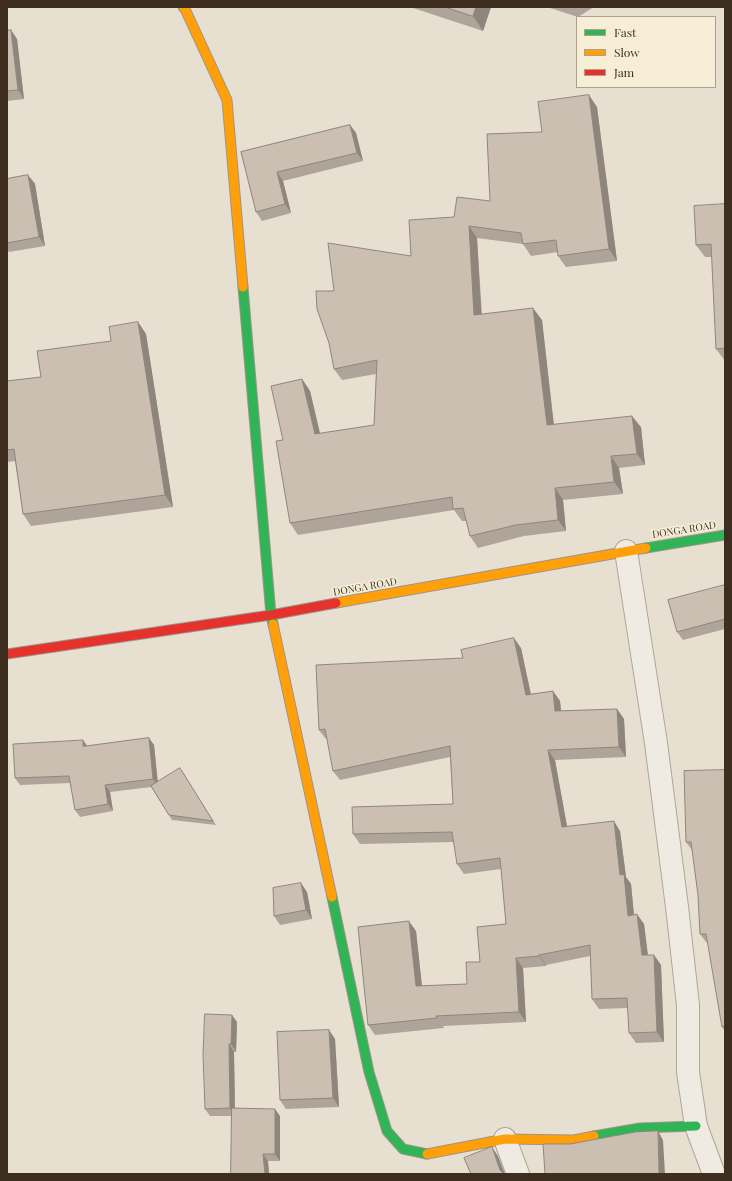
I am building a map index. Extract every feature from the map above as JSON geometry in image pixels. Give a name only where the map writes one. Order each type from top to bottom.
[{"type":"street","points":[[183,7],[185,8],[227,100],[271,615],[369,1072],[387,1130],[403,1149],[426,1154],[505,1138],[574,1140],[640,1128],[696,1126]]},
{"type":"street","name":"DONGA ROAD","points":[[7,654],[271,615],[626,551],[725,535]]},
{"type":"street","points":[[626,551],[656,743],[677,907],[688,1005],[688,1072],[696,1126],[714,1174]]},
{"type":"street","points":[[505,1138],[518,1174]]},
{"type":"building","points":[[445,7],[476,7],[473,16]]},
{"type":"building","points":[[11,30],[18,90],[7,91],[7,31]]},
{"type":"building","points":[[589,95],[609,249],[558,256],[556,240],[523,244],[521,233],[469,226],[474,315],[533,308],[547,425],[632,416],[637,454],[611,456],[614,482],[555,488],[558,520],[516,525],[470,536],[463,508],[453,509],[452,497],[290,523],[276,441],[283,440],[271,386],[302,379],[315,434],[374,425],[377,360],[334,369],[329,343],[317,309],[316,291],[334,291],[328,243],[411,256],[409,220],[454,217],[457,197],[490,201],[487,134],[542,132],[538,102]]},
{"type":"building","points":[[350,125],[357,153],[277,172],[285,204],[256,212],[241,152]]},
{"type":"building","points":[[28,175],[39,237],[7,243],[7,179]]},
{"type":"building","points":[[725,204],[725,348],[716,349],[711,244],[696,245],[694,206]]},
{"type":"building","points":[[138,322],[165,495],[23,514],[14,449],[7,450],[7,381],[41,377],[37,351],[111,341],[109,327]]},
{"type":"building","points":[[725,585],[725,619],[677,632],[668,600]]},
{"type":"building","points":[[514,638],[526,695],[553,691],[555,711],[617,709],[619,747],[548,750],[562,827],[614,821],[620,875],[624,874],[628,916],[637,914],[642,955],[654,955],[657,1032],[629,1033],[627,998],[592,999],[590,945],[539,956],[516,958],[519,1012],[436,1016],[437,1018],[368,1025],[358,927],[409,921],[416,986],[467,984],[466,962],[480,962],[477,927],[506,924],[500,858],[457,864],[452,832],[353,834],[352,807],[453,804],[450,746],[333,771],[325,729],[319,730],[316,665],[463,658],[461,650]]},
{"type":"building","points":[[149,738],[153,779],[105,785],[108,804],[75,810],[69,776],[15,778],[13,744],[83,740],[83,746]]},
{"type":"building","points":[[180,768],[213,821],[169,815],[151,786]]},
{"type":"building","points":[[725,770],[725,1026],[722,1027],[706,934],[700,934],[698,895],[691,842],[686,842],[684,771]]},
{"type":"building","points":[[301,883],[306,910],[274,916],[273,888]]},
{"type":"building","points":[[205,1014],[232,1015],[231,1044],[229,1044],[230,1108],[205,1109],[203,1055]]},
{"type":"building","points":[[329,1030],[333,1098],[280,1100],[277,1032]]},
{"type":"building","points":[[232,1108],[275,1109],[275,1154],[263,1154],[265,1174],[231,1174]]},
{"type":"building","points":[[658,1131],[659,1174],[545,1174],[543,1144],[570,1144],[635,1132]]},
{"type":"building","points":[[492,1147],[500,1170],[504,1174],[471,1174],[464,1158]]},
{"type":"traffic: fast","points":[[243,287],[273,624]]},
{"type":"traffic: fast","points":[[646,548],[725,535]]},
{"type":"traffic: fast","points":[[332,897],[369,1072],[387,1131],[403,1149],[427,1154]]},
{"type":"traffic: fast","points":[[594,1136],[640,1128],[696,1126]]},
{"type":"traffic: slow","points":[[183,7],[227,100],[243,287]]},
{"type":"traffic: slow","points":[[336,603],[646,548]]},
{"type":"traffic: slow","points":[[273,624],[332,897]]},
{"type":"traffic: slow","points":[[427,1154],[505,1139],[574,1140],[594,1136]]},
{"type":"traffic: jam","points":[[7,654],[271,615],[336,603]]}]
